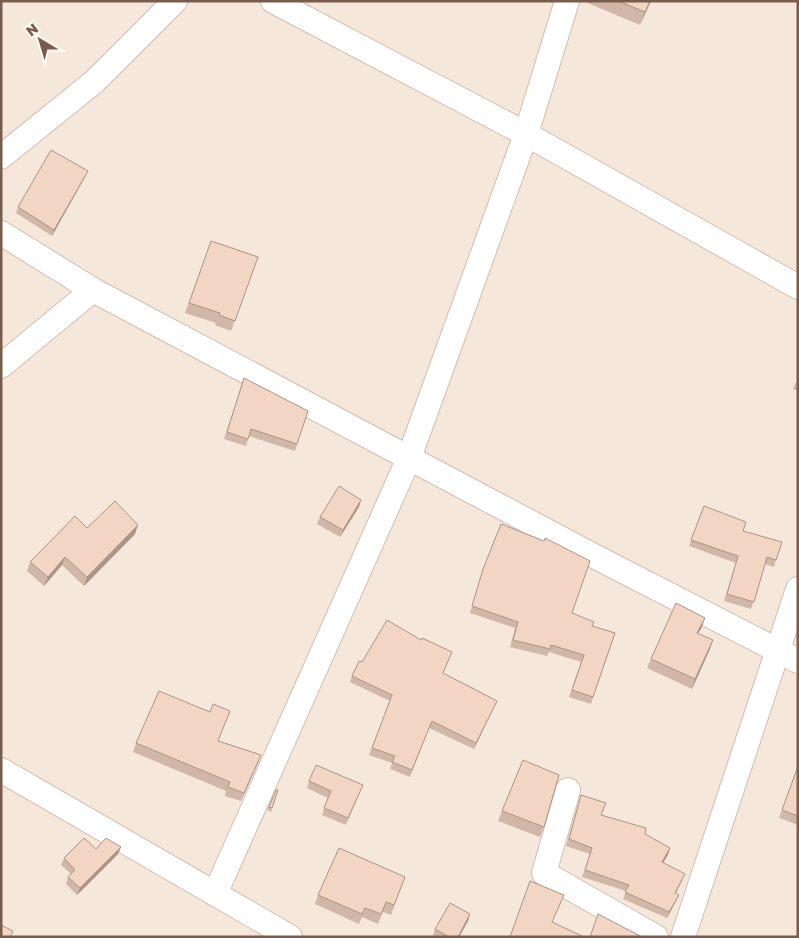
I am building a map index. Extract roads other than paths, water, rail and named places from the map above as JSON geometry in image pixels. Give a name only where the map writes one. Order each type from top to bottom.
[{"type":"street","points":[[1,157],[95,82],[174,1]]},
{"type":"street","points":[[272,1],[526,134],[798,287]]},
{"type":"street","points":[[215,894],[409,458],[526,134],[567,1]]},
{"type":"street","points":[[1,233],[93,290],[594,556],[798,660]]},
{"type":"street","points":[[1,366],[93,290]]},
{"type":"street","points":[[683,937],[798,589]]},
{"type":"street","points":[[1,770],[290,937]]},
{"type":"street","points":[[568,790],[544,873],[656,937]]}]
